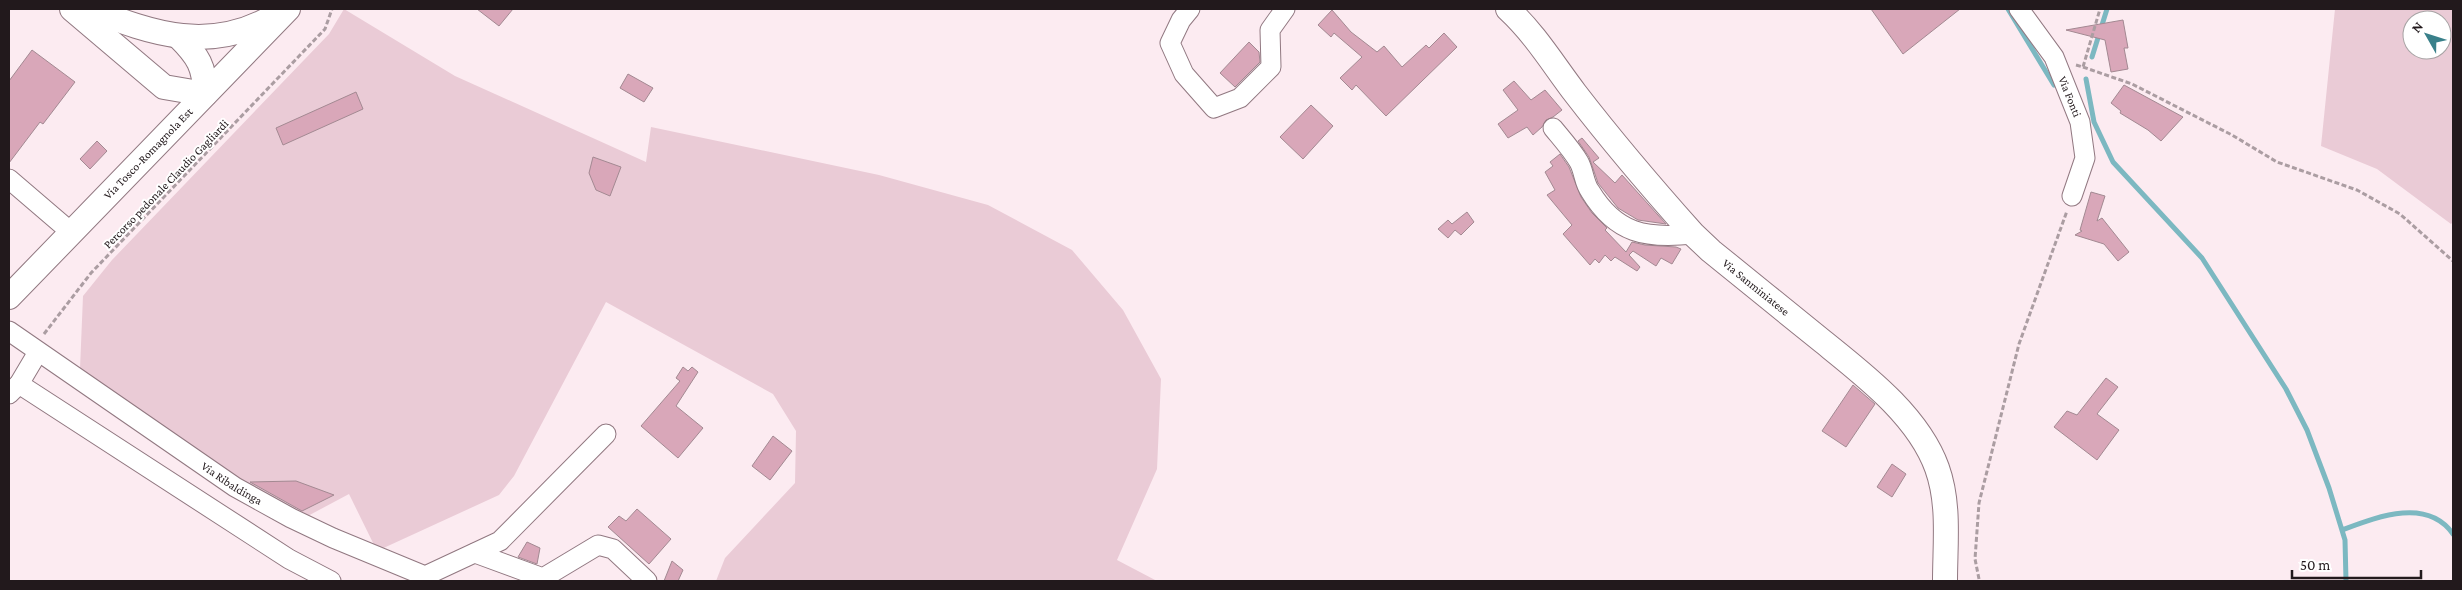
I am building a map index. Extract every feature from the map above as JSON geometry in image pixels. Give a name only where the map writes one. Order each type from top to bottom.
[{"type":"main road","points":[[72,9],[164,87],[205,94],[205,78],[200,63],[194,52],[179,37]]},
{"type":"main road","points":[[90,9],[146,31],[179,37],[217,35],[239,30],[270,19],[287,9]]},
{"type":"main road","name":"Via Tosco-Romagnola Est","points":[[9,298],[287,9]]},
{"type":"main road","name":"Via Sanminiatese","points":[[1508,9],[1529,30],[1550,56],[1574,92],[1693,234],[1711,252],[1876,385],[1906,417],[1930,452],[1942,485],[1946,517],[1945,581]]},
{"type":"main road","points":[[151,152],[160,137],[168,112],[168,102],[164,87]]},
{"type":"street","points":[[1190,9],[1181,20],[1170,43],[1184,74],[1214,108],[1240,98],[1271,67],[1270,30],[1285,9]]},
{"type":"street","name":"Via Fonti","points":[[2020,9],[2054,58],[2080,122],[2085,158],[2072,196]]},
{"type":"street","points":[[1553,128],[1580,164],[1593,196],[1602,209],[1618,223],[1637,232],[1662,237],[1693,234]]},
{"type":"street","points":[[9,179],[72,233]]},
{"type":"street","name":"Via Ribaldinga","points":[[9,331],[235,486],[291,518],[333,538],[425,576],[500,541],[606,434]]},
{"type":"street","points":[[35,350],[14,389],[289,560],[331,581]]},
{"type":"street","points":[[474,553],[543,578],[598,545],[613,550],[647,581]]},
{"type":"path","name":"Percorso pedonale Claudio Gagliardi","points":[[35,350],[91,273],[325,29],[332,9]]},
{"type":"path","points":[[2083,67],[2100,9]]},
{"type":"path","points":[[2054,58],[2132,84],[2232,135],[2277,162],[2357,190],[2400,214],[2453,261]]},
{"type":"path","points":[[1979,579],[1975,559],[1979,503],[2019,344],[2072,196]]},
{"type":"shaded area","points":[[344,9],[455,76],[646,162],[651,127],[879,175],[988,205],[1072,250],[1123,310],[1161,379],[1157,469],[1117,560],[1157,581],[716,581],[725,558],[795,483],[796,431],[773,394],[606,302],[514,476],[499,495],[377,551],[349,494],[304,518],[280,508],[80,369],[83,296],[112,260],[329,34]]},
{"type":"shaded area","points":[[2335,9],[2453,9],[2453,222],[2451,224],[2377,169],[2321,146]]},
{"type":"building","points":[[477,9],[513,9],[499,26]]},
{"type":"building","points":[[1871,9],[1960,9],[1903,54]]},
{"type":"building","points":[[1332,10],[1351,32],[1377,52],[1384,46],[1402,67],[1426,45],[1429,48],[1444,33],[1457,47],[1386,116],[1356,85],[1352,90],[1340,78],[1362,57],[1334,33],[1331,37],[1318,25]]},
{"type":"building","points":[[2123,20],[2128,48],[2124,48],[2128,69],[2111,72],[2105,40],[2066,30]]},
{"type":"building","points":[[1249,42],[1259,52],[1260,62],[1235,87],[1220,73]]},
{"type":"building","points":[[32,50],[75,82],[43,124],[40,122],[9,163],[9,81]]},
{"type":"building","points":[[628,74],[653,88],[644,102],[620,88]]},
{"type":"building","points":[[1514,81],[1531,100],[1545,90],[1562,110],[1546,120],[1542,127],[1533,135],[1527,127],[1508,138],[1498,124],[1518,110],[1503,90]]},
{"type":"building","points":[[2124,85],[2183,117],[2161,141],[2148,130],[2120,113],[2121,111],[2111,103]]},
{"type":"building","points":[[356,92],[363,109],[283,145],[276,128]]},
{"type":"building","points":[[1311,105],[1333,126],[1303,159],[1280,137]]},
{"type":"building","points":[[1582,138],[1599,158],[1593,162],[1615,183],[1622,175],[1666,224],[1638,220],[1618,208],[1598,183],[1589,157],[1578,141]]},
{"type":"building","points":[[97,141],[107,151],[90,169],[80,159]]},
{"type":"building","points":[[1560,154],[1569,167],[1581,197],[1592,213],[1607,228],[1605,230],[1626,252],[1632,242],[1681,249],[1672,264],[1661,258],[1656,266],[1633,251],[1629,255],[1640,267],[1637,271],[1615,257],[1611,261],[1605,255],[1599,263],[1595,259],[1590,265],[1563,234],[1572,225],[1547,195],[1555,190],[1545,172],[1553,166],[1550,162]]},
{"type":"building","points":[[593,157],[621,167],[610,196],[596,190],[589,173]]},
{"type":"building","points":[[2091,192],[2105,196],[2097,221],[2102,218],[2129,252],[2118,261],[2104,244],[2075,235],[2082,231],[2080,230]]},
{"type":"building","points":[[1467,212],[1474,222],[1461,235],[1455,230],[1448,238],[1438,229],[1448,220],[1452,224]]},
{"type":"building","points":[[683,367],[688,371],[692,367],[698,372],[676,406],[703,428],[678,458],[641,426],[680,381],[676,378]]},
{"type":"building","points":[[2106,378],[2118,387],[2097,414],[2119,430],[2097,460],[2054,427],[2067,411],[2077,415]]},
{"type":"building","points":[[1853,385],[1875,404],[1846,447],[1822,431]]},
{"type":"building","points":[[773,436],[792,451],[770,480],[752,466]]},
{"type":"building","points":[[1892,464],[1906,474],[1892,497],[1877,487]]},
{"type":"building","points":[[296,481],[334,495],[302,511],[250,482]]},
{"type":"building","points":[[637,509],[671,539],[649,564],[608,527],[619,516],[626,521]]},
{"type":"building","points":[[527,542],[540,548],[537,564],[518,557]]},
{"type":"building","points":[[672,561],[683,570],[678,581],[664,581]]},
{"type":"waterway","points":[[2008,9],[2054,85]]},
{"type":"waterway","points":[[2092,57],[2107,9]]},
{"type":"waterway","points":[[2086,79],[2094,122],[2113,162],[2202,258],[2286,389],[2307,430],[2329,488],[2345,540],[2346,581]]},
{"type":"waterway","points":[[2342,530],[2386,516],[2416,513],[2430,516],[2442,523],[2453,534]]}]
